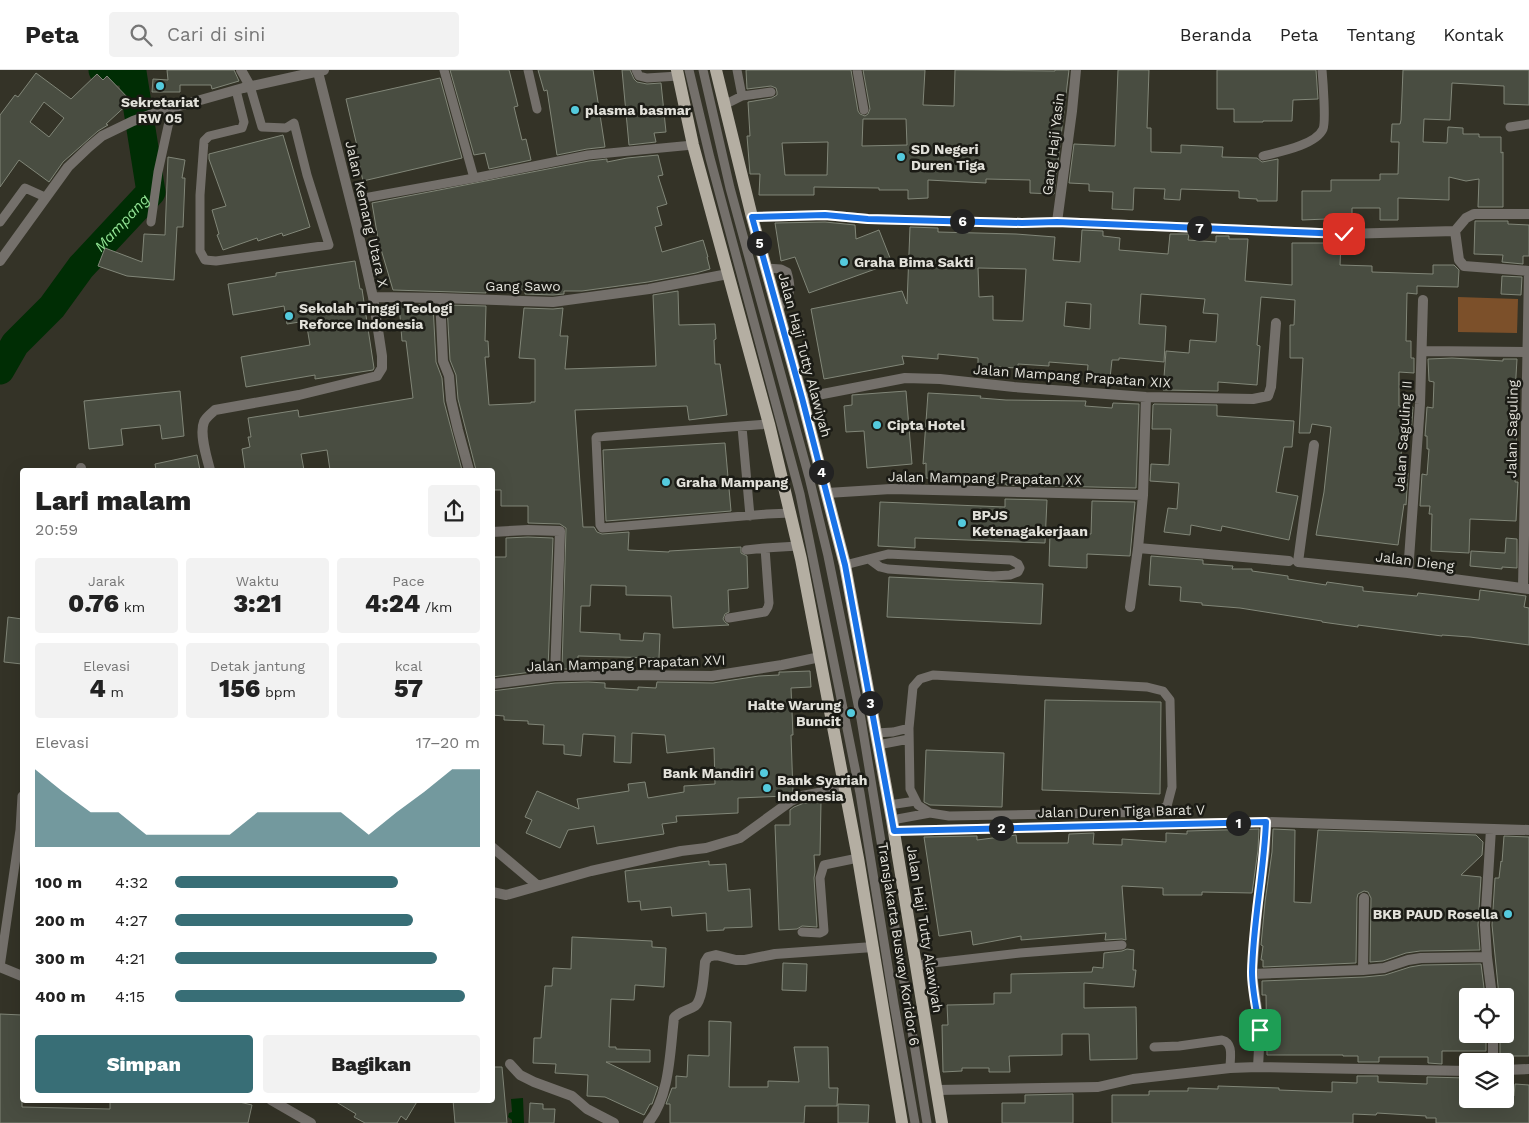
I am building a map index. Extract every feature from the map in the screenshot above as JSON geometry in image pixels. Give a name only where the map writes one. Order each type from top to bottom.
[{"type":"main road","name":"Jalan Haji Tutty Alawiyah","points":[[716,70],[752,217],[802,398],[845,565],[893,825],[942,1123]]},
{"type":"main road","points":[[681,72],[693,145],[768,424],[798,546],[858,858],[902,1123]]},
{"type":"street","points":[[241,70],[250,86]]},
{"type":"street","name":"Gang Haji Yasin","points":[[1057,222],[1076,70]]},
{"type":"street","points":[[2,253],[68,167],[102,136],[133,121],[158,112],[250,86],[321,71]]},
{"type":"street","name":"Jalan Kemang Utara X","points":[[210,468],[203,438],[203,423],[215,410],[299,395],[377,376],[382,368],[382,356],[373,297],[321,71]]},
{"type":"street","points":[[1529,214],[1474,214],[1466,218],[1455,232],[1459,260],[1464,266],[1529,271]]},
{"type":"street","points":[[752,217],[825,215],[868,219],[1022,223],[1057,222],[1344,234],[1455,232]]},
{"type":"street","name":"Jalan Saguling","points":[[1526,588],[1529,271]]},
{"type":"street","name":"Gang Sawo","points":[[376,297],[553,302],[649,289],[728,274]]},
{"type":"street","points":[[440,298],[443,361],[449,376],[458,430],[468,468]]},
{"type":"street","name":"Jalan Saguling II","points":[[1408,574],[1420,404],[1423,300]]},
{"type":"street","name":"Jalan Mampang Prapatan XIX","points":[[802,398],[905,378],[940,379],[1014,387],[1146,397],[1253,399],[1268,396],[1272,387],[1276,323]]},
{"type":"street","points":[[1422,351],[1528,352]]},
{"type":"street","points":[[1130,606],[1143,495],[1146,397]]},
{"type":"street","points":[[1138,548],[1293,562],[1314,445]]},
{"type":"street","name":"Jalan Mampang Prapatan XX","points":[[827,493],[891,489],[1143,495]]},
{"type":"street","points":[[495,532],[560,531],[556,676]]},
{"type":"street","name":"Jalan Dieng","points":[[1293,562],[1526,588]]},
{"type":"street","name":"Jalan Mampang Prapatan XVI","points":[[495,684],[556,676],[712,676],[820,657]]},
{"type":"street","points":[[495,893],[506,895],[537,885],[642,859],[706,848],[740,838],[791,801],[802,796],[845,788]]},
{"type":"street","points":[[1258,1067],[1260,1030],[1252,974],[1258,901],[1265,850],[1266,822]]},
{"type":"street","name":"Jalan Duren Tiga Barat V","points":[[893,825],[1266,822],[1529,830]]},
{"type":"street","points":[[1491,828],[1485,925],[1491,988]]},
{"type":"street","points":[[495,850],[537,885]]},
{"type":"street","points":[[1363,970],[1364,898]]},
{"type":"street","points":[[648,1123],[657,1109],[667,1080],[674,1018],[677,1014],[695,1007],[699,1001],[705,962],[708,957],[716,955],[736,960],[745,960],[775,954],[873,947]]},
{"type":"street","points":[[1252,974],[1363,970],[1384,968],[1421,958],[1487,957]]},
{"type":"street","points":[[0,967],[20,975]]},
{"type":"street","points":[[510,1064],[520,1075],[572,1096],[587,1109],[614,1123]]},
{"type":"street","points":[[937,1090],[1098,1087],[1133,1079],[1230,1068],[1459,1071]]},
{"type":"street","points":[[1514,1070],[1529,1069]]},
{"type":"street","points":[[276,1103],[311,1123]]},
{"type":"lane","points":[[444,70],[474,178]]},
{"type":"lane","points":[[528,70],[537,109]]},
{"type":"lane","points":[[636,70],[640,76],[647,78],[681,72]]},
{"type":"lane","name":"Transjakarta Busway Koridor 6","points":[[702,70],[730,188],[810,477],[828,556],[861,719],[927,1123]]},
{"type":"lane","points":[[737,70],[742,96]]},
{"type":"lane","points":[[857,70],[864,110]]},
{"type":"lane","points":[[1263,156],[1286,151],[1318,137],[1324,127],[1322,70]]},
{"type":"lane","name":"Transjakarta Busway Koridor 6","points":[[681,72],[710,158],[800,494],[860,792],[915,1123]]},
{"type":"lane","points":[[236,90],[244,122],[242,128],[209,136],[204,141],[200,195],[200,251],[205,260],[216,261],[329,245],[307,175],[294,123],[286,128],[262,127],[250,86]]},
{"type":"lane","points":[[724,105],[742,96],[771,92]]},
{"type":"lane","points":[[150,222],[158,172],[172,108]]},
{"type":"lane","points":[[1510,127],[1529,124]]},
{"type":"lane","points":[[364,198],[474,178],[588,154],[693,145]]},
{"type":"lane","points":[[0,222],[25,188],[45,198]]},
{"type":"lane","points":[[766,268],[781,269],[787,272],[791,286],[786,299],[777,310]]},
{"type":"lane","points":[[768,424],[597,437],[600,525],[602,528],[791,513]]},
{"type":"lane","points":[[742,427],[750,516]]},
{"type":"lane","points":[[746,550],[798,546]]},
{"type":"lane","points":[[729,618],[765,612],[768,607],[765,548]]},
{"type":"lane","points":[[845,565],[888,554],[1011,560],[1018,564],[1020,568],[1018,572],[1010,575],[993,576],[888,569],[880,567],[869,559]]},
{"type":"lane","points":[[933,675],[1147,687],[1164,691],[1170,700],[1172,787],[1167,806],[1156,812],[949,816],[930,813],[918,805],[910,789],[909,739],[913,687],[920,679],[933,675]]},
{"type":"lane","points":[[877,739],[909,728]]},
{"type":"lane","points":[[877,739],[909,739]]},
{"type":"lane","points":[[889,805],[916,800]]},
{"type":"lane","points":[[893,825],[930,813]]},
{"type":"lane","points":[[0,967],[20,830]]},
{"type":"lane","points":[[802,932],[820,933],[824,931],[820,878],[824,865],[858,858]]},
{"type":"lane","points":[[916,965],[1020,953],[1122,945]]},
{"type":"lane","points":[[1154,1047],[1227,1041],[1230,1045],[1230,1068]]},
{"type":"shaded area","points":[[1458,297],[1518,299],[1517,333],[1458,332]]},
{"type":"shaded area","points":[[523,1098],[524,1123],[512,1123],[512,1120],[508,1117],[509,1113],[512,1112],[511,1099]]},
{"type":"building","points":[[167,70],[234,70],[239,81],[212,89],[211,85],[180,85],[180,92],[152,92],[153,79],[168,80]]},
{"type":"building","points":[[450,70],[509,70],[518,106],[514,107],[522,140],[526,139],[531,160],[489,169],[485,153],[474,155]]},
{"type":"building","name":"plasma basmar","points":[[538,70],[593,70],[605,147],[557,155],[547,90],[544,91]]},
{"type":"building","points":[[622,70],[630,70],[637,82],[647,84],[661,83],[666,132],[654,133],[656,142],[629,145]]},
{"type":"building","points":[[746,70],[851,70],[858,111],[865,116],[870,109],[863,70],[925,70],[923,105],[954,106],[955,70],[1069,70],[1054,194],[1030,193],[1030,180],[986,179],[986,183],[928,180],[928,198],[908,199],[908,190],[879,190],[879,188],[814,187],[814,195],[759,195],[760,174],[750,174],[747,136],[750,136],[748,102],[772,98],[777,95],[777,92],[776,88],[771,86],[747,89]],"holes":[[[863,119],[906,119],[907,145],[862,146]],[[828,142],[827,175],[785,175],[782,143]]]},
{"type":"building","points":[[1118,70],[1149,70],[1147,128],[1151,128],[1151,152],[1181,153],[1181,145],[1223,147],[1222,157],[1257,158],[1262,162],[1278,159],[1277,201],[1257,201],[1257,199],[1239,198],[1239,191],[1181,189],[1180,200],[1164,199],[1165,189],[1134,188],[1133,210],[1112,209],[1113,192],[1089,191],[1089,184],[1069,183],[1074,144],[1115,146]]},
{"type":"building","points":[[1217,70],[1316,70],[1318,99],[1293,100],[1292,121],[1234,122],[1234,109],[1217,109]]},
{"type":"building","points":[[1403,70],[1529,70],[1529,105],[1504,104],[1504,86],[1452,83],[1450,120],[1424,119],[1423,142],[1447,143],[1448,127],[1463,128],[1463,134],[1479,134],[1479,137],[1501,137],[1501,153],[1503,152],[1503,207],[1478,207],[1479,179],[1466,181],[1449,177],[1449,200],[1398,198],[1398,220],[1380,220],[1380,208],[1352,208],[1352,218],[1302,220],[1302,191],[1331,191],[1331,180],[1380,180],[1380,174],[1398,174],[1399,142],[1391,142],[1392,124],[1400,124],[1401,120]]},
{"type":"building","points":[[36,73],[71,99],[97,74],[103,80],[107,76],[131,101],[106,124],[108,125],[98,131],[63,162],[49,182],[19,160],[0,187],[0,115],[15,95],[18,97]],"holes":[[[44,102],[64,118],[49,137],[30,122]]]},
{"type":"building","points":[[440,78],[462,158],[363,181],[346,99]]},
{"type":"building","points":[[283,135],[310,227],[283,236],[282,233],[258,241],[257,238],[223,250],[217,235],[219,234],[212,210],[226,206],[209,159],[209,154]]},
{"type":"building","points":[[658,155],[663,175],[658,176],[667,204],[657,207],[662,225],[655,227],[662,252],[703,240],[710,269],[648,282],[582,291],[564,291],[564,294],[553,295],[525,294],[525,290],[486,289],[486,293],[393,290],[378,239],[372,203],[589,161],[607,159],[607,162]]},
{"type":"building","points":[[168,157],[185,160],[182,178],[185,178],[183,227],[177,227],[174,280],[127,276],[98,266],[105,248],[142,262],[144,234],[165,235]]},
{"type":"building","points":[[1475,221],[1508,221],[1508,224],[1529,225],[1529,256],[1523,256],[1523,264],[1502,262],[1503,255],[1474,254]]},
{"type":"building","points":[[825,222],[855,225],[856,239],[879,230],[892,263],[809,293],[795,257],[781,261],[775,223]]},
{"type":"building","points":[[910,227],[938,228],[938,232],[1055,237],[1053,260],[1080,262],[1082,230],[1103,231],[1103,236],[1120,238],[1119,250],[1168,254],[1170,234],[1189,234],[1188,240],[1216,242],[1216,236],[1229,236],[1229,239],[1248,239],[1245,281],[1292,285],[1292,243],[1341,243],[1340,265],[1372,266],[1372,272],[1433,274],[1433,265],[1454,265],[1459,270],[1458,287],[1417,286],[1417,294],[1407,293],[1406,341],[1411,341],[1411,358],[1414,358],[1414,373],[1399,372],[1399,406],[1413,407],[1411,435],[1402,434],[1402,473],[1408,473],[1406,505],[1404,504],[1398,545],[1316,535],[1324,492],[1331,427],[1312,424],[1310,433],[1299,433],[1303,358],[1290,358],[1290,325],[1294,325],[1295,300],[1261,297],[1257,345],[1260,346],[1257,385],[1218,382],[1218,391],[1163,390],[1166,351],[1189,353],[1190,340],[1216,342],[1218,314],[1203,313],[1205,299],[1141,294],[1139,324],[1166,326],[1164,362],[1119,358],[1119,360],[1112,360],[1110,378],[1087,377],[1088,365],[1049,362],[1049,366],[1018,364],[1018,368],[978,366],[978,358],[938,354],[938,359],[902,356],[904,364],[824,379],[811,309],[902,291],[907,304]],"holes":[[[978,268],[1026,269],[1023,321],[993,320],[993,296],[979,297]],[[1066,302],[1091,304],[1090,329],[1064,326]]]},
{"type":"building","points":[[355,261],[360,289],[362,289],[373,370],[315,379],[315,375],[246,387],[241,357],[310,345],[306,321],[287,324],[284,306],[233,315],[228,284],[276,276],[276,273]]},
{"type":"building","points":[[1502,276],[1522,277],[1521,295],[1501,294]]},
{"type":"building","points":[[678,291],[679,325],[715,324],[715,364],[720,364],[727,415],[689,420],[687,406],[575,410],[583,527],[594,527],[597,532],[602,534],[629,532],[628,550],[669,552],[741,547],[741,553],[747,556],[748,588],[728,590],[729,612],[725,614],[723,619],[729,625],[673,628],[671,596],[626,595],[626,586],[591,585],[590,606],[581,606],[580,632],[620,634],[620,640],[643,641],[644,633],[660,634],[659,658],[578,656],[578,669],[562,669],[566,528],[560,524],[528,523],[528,506],[501,506],[501,490],[495,490],[495,468],[475,468],[458,399],[456,375],[450,360],[447,305],[486,306],[485,341],[488,341],[489,357],[485,357],[489,405],[531,403],[535,402],[535,359],[519,358],[524,308],[563,308],[560,336],[568,336],[565,369],[656,366],[653,295]]},
{"type":"building","points":[[399,304],[433,305],[436,362],[442,378],[444,402],[461,468],[330,468],[327,450],[301,454],[304,468],[245,468],[242,449],[250,447],[248,437],[251,437],[248,418],[298,410],[299,417],[413,398],[406,341],[402,341]]},
{"type":"building","points":[[1452,358],[1503,361],[1503,359],[1517,359],[1515,393],[1518,393],[1515,482],[1518,482],[1516,521],[1470,519],[1469,553],[1431,551],[1432,514],[1429,514],[1430,506],[1420,506],[1422,474],[1427,475],[1429,449],[1427,449],[1427,436],[1425,436],[1427,407],[1433,408],[1434,382],[1429,381],[1428,359]]},
{"type":"building","points":[[180,391],[184,436],[162,439],[160,425],[121,429],[123,445],[89,449],[84,401]]},
{"type":"building","name":"Cipta Hotel","points":[[906,391],[912,464],[867,468],[864,431],[846,432],[844,406],[852,405],[852,395]]},
{"type":"building","points":[[928,393],[981,396],[980,398],[1006,400],[1086,401],[1085,406],[1112,408],[1113,403],[1139,404],[1136,488],[1006,485],[926,478],[926,463],[923,464]]},
{"type":"building","points":[[1154,404],[1217,405],[1217,416],[1294,421],[1292,447],[1284,447],[1276,492],[1298,496],[1289,540],[1222,526],[1221,531],[1191,525],[1190,535],[1164,532],[1168,508],[1177,509],[1179,483],[1150,481],[1151,464],[1169,465],[1171,429],[1152,429]]},
{"type":"building","name":"Graha Mampang","points":[[725,443],[731,511],[606,521],[603,450]]},
{"type":"building","points":[[197,455],[200,468],[156,468],[155,464]]},
{"type":"building","name":"BPJS Ketenagakerjaan","points":[[1005,499],[1047,500],[1045,543],[915,538],[915,548],[878,546],[880,502],[1005,507]]},
{"type":"building","points":[[1092,501],[1135,502],[1130,556],[1087,554],[1087,568],[1049,566],[1050,533],[1091,534]]},
{"type":"building","points":[[506,538],[553,538],[548,670],[495,677],[495,557],[506,557]]},
{"type":"building","points":[[1506,538],[1517,539],[1517,568],[1502,567],[1502,569],[1470,566],[1471,551],[1505,553]]},
{"type":"building","points":[[1151,556],[1203,560],[1203,564],[1233,566],[1232,569],[1252,569],[1252,571],[1288,576],[1288,579],[1326,585],[1327,582],[1363,587],[1363,591],[1417,596],[1418,593],[1479,600],[1480,590],[1526,596],[1524,607],[1529,608],[1529,645],[1358,625],[1358,627],[1240,608],[1180,601],[1181,587],[1149,585]]},
{"type":"building","points":[[889,577],[1043,584],[1041,624],[887,617]]},
{"type":"building","points":[[8,617],[20,619],[20,664],[4,662]]},
{"type":"building","points":[[810,671],[811,687],[791,688],[793,793],[786,796],[738,798],[738,813],[676,816],[677,822],[662,824],[664,834],[597,844],[594,826],[568,830],[560,848],[526,833],[532,820],[525,817],[537,791],[579,809],[577,799],[629,791],[628,784],[645,782],[648,798],[684,792],[684,786],[715,784],[714,748],[667,753],[665,735],[632,733],[631,763],[614,762],[615,736],[583,734],[581,756],[564,754],[564,745],[543,744],[544,725],[528,724],[528,721],[504,720],[504,716],[495,715],[495,691],[555,683],[588,682],[605,683],[605,688],[638,690],[638,687],[656,688],[657,682],[713,683],[779,675],[779,672]]},
{"type":"building","points":[[1045,700],[1161,702],[1160,794],[1042,790]]},
{"type":"building","points":[[926,750],[1004,753],[1002,807],[930,805],[924,802]]},
{"type":"building","points":[[821,802],[820,855],[814,855],[817,927],[802,926],[797,929],[779,930],[775,825],[790,825],[790,810],[794,807],[804,803]]},
{"type":"building","points":[[1259,829],[1252,893],[1202,892],[1202,895],[1163,895],[1163,888],[1122,886],[1126,940],[1105,940],[1106,933],[1021,940],[1021,936],[973,945],[971,931],[939,936],[924,837],[977,836],[977,840],[1016,835],[1017,843],[1068,843],[1069,834],[1094,833],[1093,844],[1122,845],[1122,839],[1166,842],[1166,833],[1187,834],[1187,831]]},
{"type":"building","points":[[1273,829],[1295,830],[1294,902],[1311,903],[1318,830],[1476,835],[1483,842],[1482,855],[1461,875],[1481,877],[1478,925],[1480,950],[1420,951],[1406,953],[1383,961],[1370,962],[1371,898],[1368,892],[1364,891],[1358,894],[1357,898],[1356,963],[1263,967],[1263,960],[1261,960],[1263,946],[1261,945]]},
{"type":"building","points":[[1504,836],[1529,837],[1529,1056],[1514,1056],[1514,1053],[1500,1053],[1500,1043],[1514,1043],[1514,988],[1498,988],[1492,925],[1495,878],[1499,878]]},
{"type":"building","points":[[709,861],[709,865],[726,864],[728,891],[750,889],[752,927],[707,931],[706,913],[672,916],[671,907],[641,910],[640,901],[628,902],[625,871]]},
{"type":"building","points":[[572,937],[652,941],[652,947],[666,948],[664,987],[635,985],[634,1000],[611,999],[609,1047],[650,1050],[650,1062],[606,1062],[658,1087],[652,1104],[650,1104],[644,1115],[605,1097],[587,1096],[588,1075],[555,1073],[556,1064],[533,1063],[534,1038],[541,1038],[545,986],[552,986],[553,968],[571,969]]},
{"type":"building","points":[[1127,949],[1134,950],[1133,970],[1136,970],[1134,987],[1084,983],[1084,1008],[1136,1007],[1137,1059],[1090,1060],[1089,1034],[1062,1034],[1062,1055],[1009,1056],[1010,1072],[989,1072],[989,1068],[962,1068],[962,1071],[943,1072],[942,1025],[948,1025],[947,1005],[994,1004],[994,993],[1011,993],[1011,974],[1092,972],[1093,967],[1103,968],[1104,953]]},
{"type":"building","points":[[783,963],[807,964],[806,991],[782,990]]},
{"type":"building","points":[[1481,964],[1484,988],[1459,988],[1459,1043],[1486,1043],[1486,1051],[1442,1051],[1442,1064],[1428,1063],[1428,1057],[1379,1057],[1379,1062],[1358,1062],[1358,1056],[1267,1055],[1266,995],[1262,995],[1262,981],[1385,975],[1422,965]]},
{"type":"building","points":[[0,1014],[20,1015],[20,1103],[22,1103],[22,1107],[110,1109],[110,1103],[244,1103],[252,1105],[248,1123],[0,1123]]},
{"type":"building","points":[[709,1021],[731,1022],[729,1087],[768,1087],[768,1081],[799,1082],[794,1047],[828,1047],[829,1088],[838,1088],[837,1106],[805,1106],[804,1123],[670,1123],[670,1104],[666,1104],[672,1088],[676,1088],[676,1076],[687,1077],[688,1055],[709,1056]]},
{"type":"building","points":[[495,1067],[502,1067],[507,1123],[455,1123],[453,1103],[495,1103]]},
{"type":"building","points":[[1357,1076],[1378,1076],[1378,1082],[1427,1084],[1427,1077],[1459,1078],[1459,1108],[1514,1108],[1515,1084],[1529,1085],[1529,1123],[1436,1123],[1436,1118],[1426,1118],[1426,1116],[1377,1113],[1376,1115],[1353,1114],[1353,1123],[1112,1123],[1112,1095],[1149,1095],[1149,1091],[1188,1091],[1188,1088],[1218,1089],[1218,1086],[1332,1092],[1332,1082],[1357,1083]]},
{"type":"building","points":[[1073,1094],[1073,1123],[1002,1123],[1002,1103],[1025,1103],[1025,1095]]},
{"type":"building","points":[[338,1103],[416,1103],[406,1120],[401,1116],[397,1123],[365,1123],[354,1117],[356,1114]]},
{"type":"building","points":[[530,1103],[543,1104],[543,1109],[555,1109],[554,1123],[529,1123]]},
{"type":"building","points":[[838,1104],[869,1105],[868,1123],[838,1123]]},
{"type":"waterway","name":"Mampang","points":[[0,370],[15,344],[52,307],[81,267],[151,192],[132,72],[103,70]]},
{"type":"place","name":"Sekretariat RW 05","points":[[160,86]]},
{"type":"place","name":"plasma basmar","points":[[575,110]]},
{"type":"place","name":"SD Negeri Duren Tiga","points":[[901,157]]},
{"type":"place","name":"Graha Bima Sakti","points":[[844,262]]},
{"type":"place","name":"Sekolah Tinggi Teologi Reforce Indonesia","points":[[289,316]]},
{"type":"place","name":"Cipta Hotel","points":[[877,425]]},
{"type":"place","name":"Graha Mampang","points":[[666,482]]},
{"type":"place","name":"BPJS Ketenagakerjaan","points":[[962,523]]},
{"type":"place","name":"Halte Warung Buncit","points":[[851,713]]},
{"type":"place","name":"Bank Mandiri","points":[[764,773]]},
{"type":"place","name":"Bank Syariah Indonesia","points":[[767,788]]},
{"type":"place","name":"BKB PAUD Rosella","points":[[1508,914]]},
{"type":"route","points":[[1260,1030],[1252,974],[1258,901],[1265,850],[1266,822],[894,831],[845,565],[802,398],[752,217],[825,215],[868,219],[1022,223],[1057,222],[1344,234]]}]
